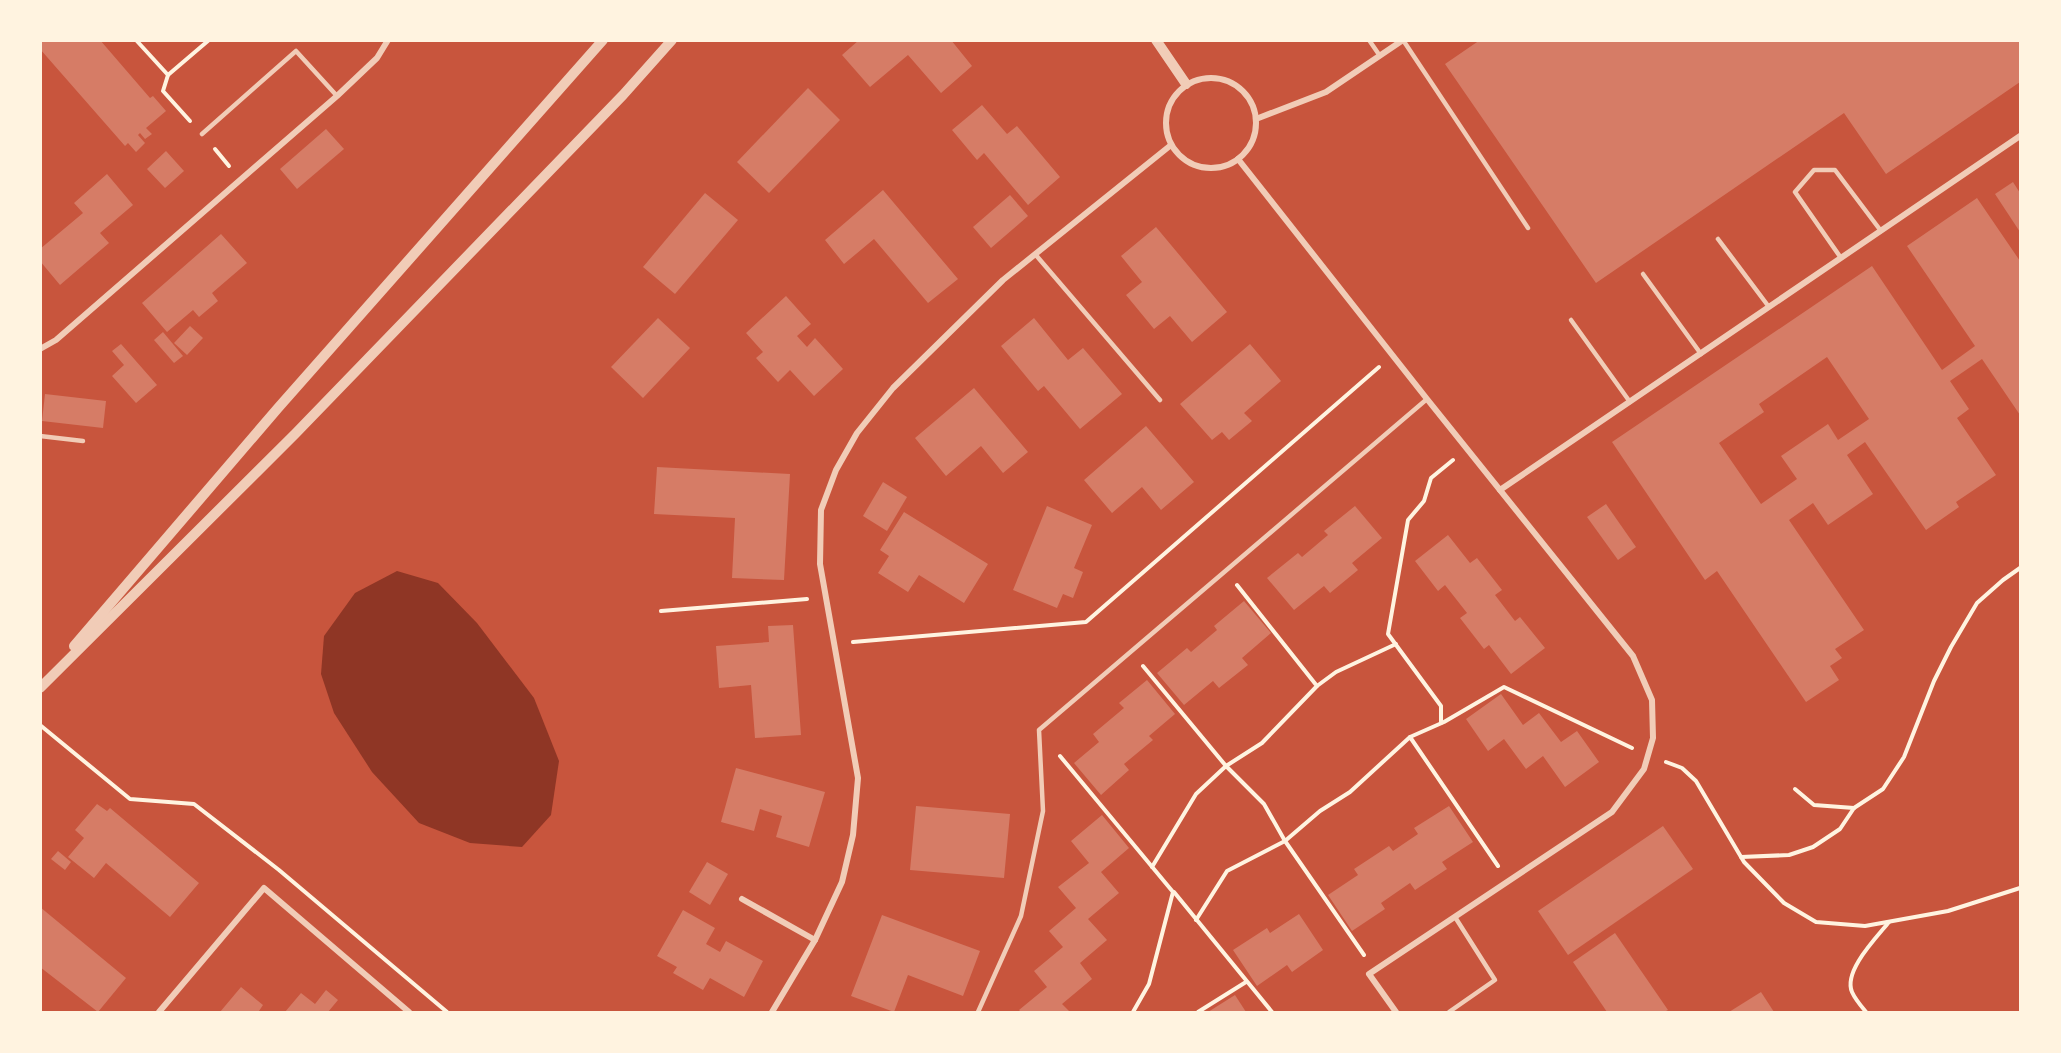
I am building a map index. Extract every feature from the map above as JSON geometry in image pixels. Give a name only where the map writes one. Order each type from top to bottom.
[{"type":"street","points":[[40,349],[56,340],[337,96],[377,58],[388,40]]},
{"type":"street","points":[[40,686],[278,408],[603,40]]},
{"type":"street","points":[[40,686],[295,434],[623,95],[672,40]]},
{"type":"street","points":[[1156,40],[1186,84]]},
{"type":"street","points":[[1256,119],[1326,92],[1403,40]]},
{"type":"street","points":[[1216,77],[1231,82],[1243,91],[1252,104],[1256,119],[1249,148],[1238,159],[1224,166],[1209,168],[1194,165],[1181,158],[1171,146],[1165,129],[1166,112],[1173,96],[1186,84],[1200,78],[1216,77]]},
{"type":"street","points":[[1500,490],[2020,136]]},
{"type":"street","points":[[772,1012],[815,940],[842,882],[852,836],[858,778],[820,564],[820,510],[836,470],[857,433],[900,381],[1003,280],[1171,146]]},
{"type":"street","points":[[1238,159],[1633,656],[1652,700],[1653,738],[1644,769],[1612,812],[1369,974],[1396,1012]]},
{"type":"street","points":[[159,1012],[264,888],[409,1012]]},
{"type":"street","points":[[742,899],[815,940]]},
{"type":"lane","points":[[1369,40],[1380,56]]},
{"type":"lane","points":[[1403,40],[1528,228]]},
{"type":"lane","points":[[202,134],[296,51],[337,96]]},
{"type":"lane","points":[[1841,258],[1795,192],[1814,170],[1835,170],[1881,231]]},
{"type":"lane","points":[[1718,239],[1769,307]]},
{"type":"lane","points":[[1035,254],[1160,400]]},
{"type":"lane","points":[[1643,274],[1701,354]]},
{"type":"lane","points":[[1570,320],[1630,402]]},
{"type":"lane","points":[[978,1012],[1021,916],[1043,811],[1039,730],[1427,399]]},
{"type":"lane","points":[[40,436],[83,441]]},
{"type":"lane","points":[[1449,1012],[1495,980],[1455,917]]},
{"type":"path","points":[[136,40],[168,75]]},
{"type":"path","points":[[209,40],[168,75],[163,91],[240,179]]},
{"type":"path","points":[[834,644],[1086,622],[1393,356]]},
{"type":"path","points":[[1441,723],[1441,706],[1388,634],[1408,520],[1424,501],[1431,478],[1467,449]]},
{"type":"path","points":[[1741,857],[1789,855],[1813,847],[1840,830],[1854,808],[1883,789],[1904,757],[1934,681],[1977,603],[2020,568]]},
{"type":"path","points":[[1226,571],[1317,686]]},
{"type":"path","points":[[661,611],[826,597]]},
{"type":"path","points":[[1152,867],[1196,794],[1226,766],[1262,743],[1317,686],[1336,672],[1396,644]]},
{"type":"path","points":[[1131,652],[1226,766],[1264,804],[1285,841],[1375,970]]},
{"type":"path","points":[[1196,920],[1227,871],[1285,841],[1320,811],[1350,792],[1410,737],[1441,723],[1504,687],[1648,755],[1682,768],[1696,781],[1741,857],[1784,903],[1816,922],[1865,926],[1948,911],[2020,888]]},
{"type":"path","points":[[40,725],[130,800],[194,804],[279,870],[447,1012]]},
{"type":"path","points":[[1039,730],[1272,1012]]},
{"type":"path","points":[[1410,737],[1508,882]]},
{"type":"path","points":[[1795,789],[1814,805],[1854,808]]},
{"type":"path","points":[[1133,1012],[1149,984],[1173,892]]},
{"type":"path","points":[[1866,1012],[1851,991],[1852,978],[1859,959],[1890,921]]},
{"type":"path","points":[[1198,1012],[1246,982]]},
{"type":"shaded area","points":[[397,571],[438,583],[477,623],[534,698],[559,761],[551,815],[522,847],[470,843],[419,823],[372,772],[334,713],[321,674],[324,636],[355,593]]},
{"type":"building","points":[[40,40],[100,40],[150,98],[153,96],[166,111],[146,128],[152,134],[145,139],[140,133],[138,135],[145,143],[136,152],[128,143],[125,146],[40,49]]},
{"type":"building","points":[[859,40],[951,40],[972,66],[941,93],[908,55],[870,87],[842,55]]},
{"type":"building","points":[[1480,40],[2020,40],[2020,82],[1886,174],[1844,113],[1596,283],[1445,64]]},
{"type":"building","points":[[808,88],[840,120],[769,193],[737,162]]},
{"type":"building","points":[[982,105],[1007,134],[1017,126],[1060,177],[1028,205],[984,153],[977,160],[952,130]]},
{"type":"building","points":[[326,129],[344,149],[297,189],[280,169]]},
{"type":"building","points":[[166,151],[184,171],[165,188],[147,169]]},
{"type":"building","points":[[107,174],[133,205],[100,233],[109,243],[60,285],[40,261],[40,249],[83,213],[74,203]]},
{"type":"building","points":[[2013,182],[2020,193],[2020,232],[1995,194]]},
{"type":"building","points":[[883,190],[958,279],[928,303],[874,239],[844,264],[825,240]]},
{"type":"building","points":[[705,193],[738,220],[675,294],[643,267]]},
{"type":"building","points":[[1010,195],[1028,216],[991,248],[973,227]]},
{"type":"building","points":[[1977,198],[2020,261],[2020,415],[1982,359],[1950,381],[1969,409],[1957,418],[1996,475],[1956,502],[1959,507],[1926,530],[1865,442],[1847,455],[1873,494],[1828,525],[1813,503],[1789,520],[1864,630],[1835,649],[1842,658],[1830,666],[1839,680],[1806,702],[1717,571],[1705,580],[1612,442],[1872,266],[1942,370],[1975,346],[1907,246]],"holes":[[[1827,357],[1869,419],[1838,440],[1828,424],[1781,456],[1797,479],[1761,504],[1719,443],[1764,412],[1759,404]]]},
{"type":"building","points":[[1156,227],[1227,312],[1192,342],[1170,316],[1154,329],[1126,295],[1142,282],[1121,256]]},
{"type":"building","points":[[221,234],[247,263],[212,293],[218,301],[199,317],[193,310],[167,332],[142,303]]},
{"type":"building","points":[[786,296],[811,324],[797,336],[807,347],[815,338],[843,369],[814,396],[790,370],[778,382],[756,358],[763,352],[746,333]]},
{"type":"building","points":[[658,318],[690,348],[643,398],[611,367]]},
{"type":"building","points":[[1034,318],[1068,360],[1083,348],[1122,394],[1080,429],[1044,386],[1038,391],[1001,346]]},
{"type":"building","points":[[190,326],[203,338],[187,355],[174,343]]},
{"type":"building","points":[[163,332],[183,356],[174,363],[154,340]]},
{"type":"building","points":[[121,344],[157,385],[136,403],[112,376],[124,365],[112,351]]},
{"type":"building","points":[[1250,344],[1281,381],[1244,413],[1252,421],[1229,440],[1222,432],[1212,440],[1180,404]]},
{"type":"building","points":[[974,388],[1028,452],[1003,473],[981,446],[946,476],[915,438]]},
{"type":"building","points":[[45,394],[106,401],[103,428],[42,421]]},
{"type":"building","points":[[1146,426],[1194,482],[1161,510],[1142,487],[1112,513],[1084,480]]},
{"type":"building","points":[[657,467],[790,474],[784,580],[732,578],[735,518],[654,514]]},
{"type":"building","points":[[883,482],[907,497],[887,531],[863,516]]},
{"type":"building","points":[[1606,504],[1636,547],[1618,560],[1587,517]]},
{"type":"building","points":[[1047,506],[1092,525],[1074,568],[1083,572],[1073,598],[1063,594],[1057,608],[1013,590]]},
{"type":"building","points":[[1355,506],[1382,538],[1352,563],[1358,570],[1330,593],[1324,586],[1294,610],[1267,578],[1298,553],[1302,557],[1328,535],[1324,531]]},
{"type":"building","points":[[904,512],[988,564],[964,603],[919,575],[908,592],[878,573],[889,556],[880,550]]},
{"type":"building","points":[[1448,535],[1470,563],[1477,558],[1502,590],[1495,595],[1515,621],[1520,617],[1545,648],[1511,674],[1489,645],[1484,649],[1460,618],[1467,613],[1445,585],[1438,591],[1415,561]]},
{"type":"building","points":[[1244,601],[1271,633],[1242,658],[1248,665],[1219,688],[1213,681],[1184,705],[1157,673],[1187,648],[1191,652],[1217,630],[1214,626]]},
{"type":"building","points":[[793,625],[801,735],[755,738],[751,685],[719,688],[716,646],[769,642],[768,626]]},
{"type":"building","points":[[1147,680],[1175,714],[1149,736],[1153,740],[1124,764],[1129,770],[1101,795],[1074,763],[1099,742],[1093,734],[1124,708],[1119,703]]},
{"type":"building","points":[[1501,694],[1523,725],[1539,713],[1561,742],[1577,731],[1599,762],[1565,787],[1543,756],[1526,769],[1504,739],[1488,751],[1466,719]]},
{"type":"building","points":[[736,768],[825,792],[809,847],[776,837],[782,816],[760,809],[754,831],[721,822]]},
{"type":"building","points":[[97,804],[107,811],[110,808],[199,883],[170,917],[106,863],[94,878],[68,857],[84,838],[75,830]]},
{"type":"building","points":[[916,806],[1010,814],[1004,878],[910,870]]},
{"type":"building","points":[[1449,806],[1473,842],[1442,862],[1447,869],[1415,890],[1410,883],[1381,903],[1385,909],[1352,931],[1328,895],[1358,875],[1354,869],[1389,846],[1393,851],[1418,834],[1414,828]]},
{"type":"building","points":[[1102,815],[1129,848],[1101,872],[1119,893],[1088,919],[1107,940],[1080,963],[1092,979],[1062,1004],[1070,1012],[1021,1012],[1019,1010],[1047,987],[1034,971],[1063,947],[1049,931],[1076,908],[1058,887],[1089,863],[1071,841]]},
{"type":"building","points":[[1663,826],[1693,869],[1568,955],[1538,911]]},
{"type":"building","points":[[58,851],[71,862],[65,870],[51,859]]},
{"type":"building","points":[[707,862],[728,874],[710,905],[689,892]]},
{"type":"building","points":[[40,907],[126,978],[98,1012],[40,967]]},
{"type":"building","points":[[683,910],[715,928],[706,944],[720,952],[726,941],[763,961],[744,997],[710,978],[703,990],[673,973],[677,967],[657,956]]},
{"type":"building","points":[[1299,914],[1323,950],[1292,972],[1287,965],[1257,986],[1233,950],[1267,928],[1270,933]]},
{"type":"building","points":[[882,915],[980,951],[963,996],[908,975],[894,1012],[851,996]]},
{"type":"building","points":[[1615,933],[1668,1010],[1664,1012],[1607,1012],[1573,962]]},
{"type":"building","points":[[241,987],[263,1005],[259,1011],[261,1012],[220,1012]]},
{"type":"building","points":[[326,990],[338,1000],[328,1012],[285,1012],[301,993],[315,1004]]},
{"type":"building","points":[[1761,992],[1774,1012],[1729,1012]]},
{"type":"building","points":[[1235,995],[1246,1012],[1208,1012]]}]
